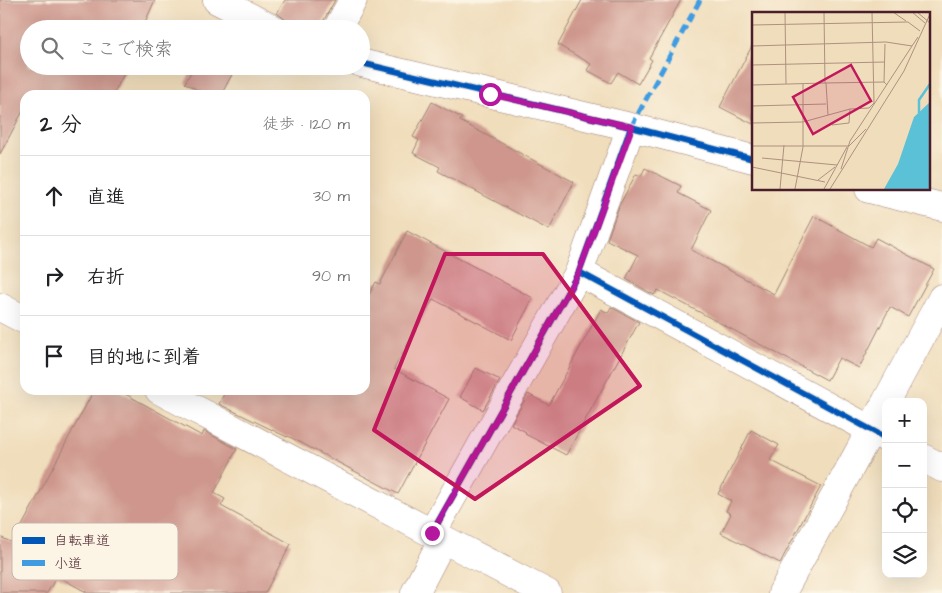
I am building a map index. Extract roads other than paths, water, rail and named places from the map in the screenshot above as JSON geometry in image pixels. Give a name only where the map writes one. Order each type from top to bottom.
[{"type":"street","points":[[217,0],[256,20]]},
{"type":"street","points":[[342,20],[354,0]]},
{"type":"street","points":[[370,66],[632,127],[752,159]]},
{"type":"street","points":[[415,593],[438,536],[579,272],[632,127]]},
{"type":"street","points":[[874,190],[942,208]]},
{"type":"street","points":[[579,272],[878,434]]},
{"type":"street","points":[[888,398],[942,298]]},
{"type":"street","points":[[0,307],[20,317]]},
{"type":"street","points":[[168,395],[547,593]]},
{"type":"street","points":[[782,593],[878,434],[882,418]]},
{"type":"street","points":[[927,460],[942,468]]}]
